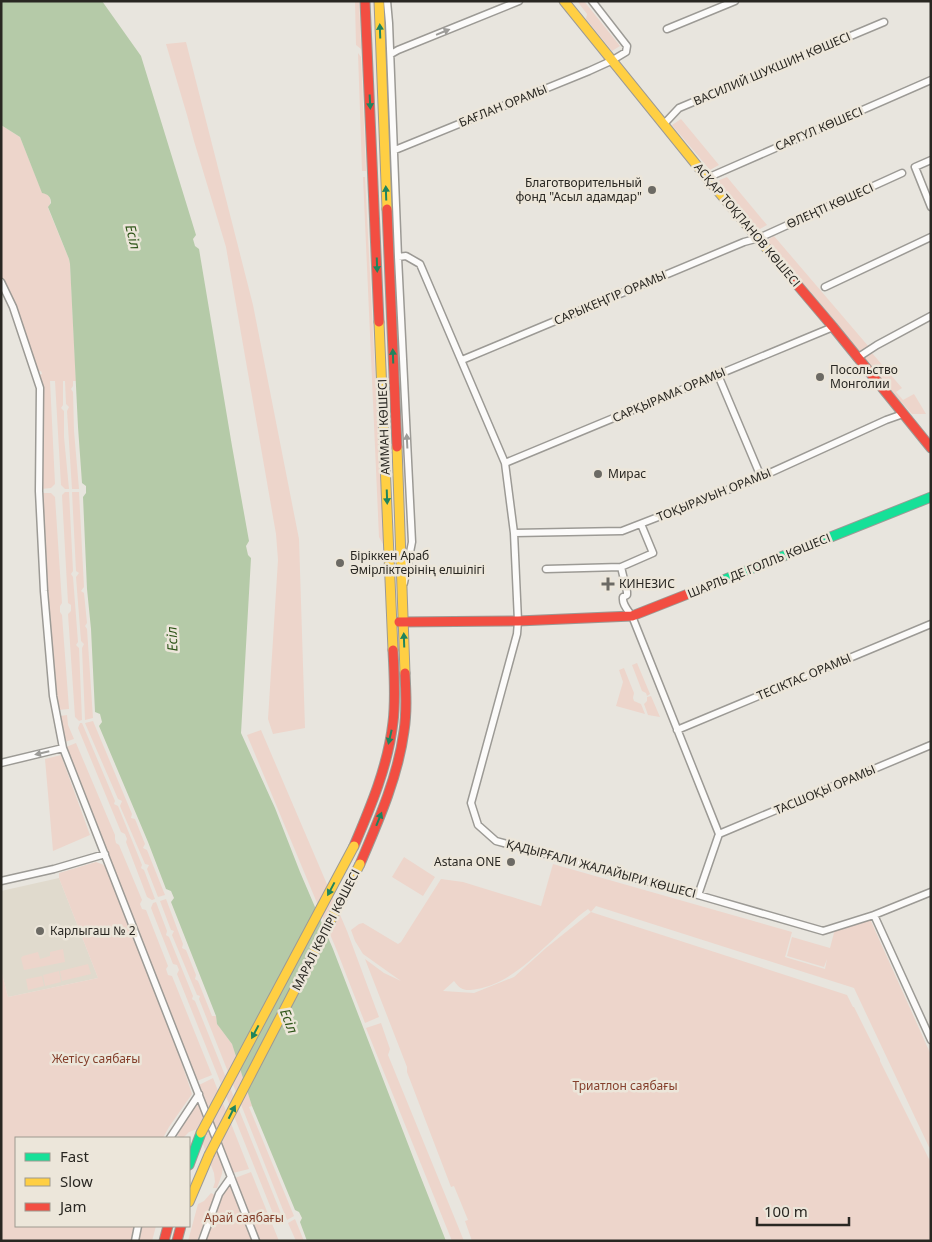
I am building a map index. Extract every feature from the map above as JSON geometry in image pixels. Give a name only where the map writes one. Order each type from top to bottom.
[{"type":"main road","name":"АММАН КӨШЕСІ","points":[[354,846],[376,793],[385,759],[392,727],[395,689],[365,1]]},
{"type":"main road","name":"АММАН КӨШЕСІ","points":[[360,864],[388,794],[402,742],[406,712],[379,1]]},
{"type":"main road","name":"АСҚАР ТОҚПАНОВ КӨШЕСІ","points":[[564,1],[707,178],[833,327],[931,448]]},
{"type":"main road","name":"ШАРЛЬ ДЕ ГОЛЛЬ КӨШЕСІ","points":[[392,622],[632,616],[931,497]]},
{"type":"main road","name":"МАРАЛ КӨПІРІ КӨШЕСІ","points":[[190,1162],[201,1134],[354,846]]},
{"type":"main road","name":"МАРАЛ КӨПІРІ КӨШЕСІ","points":[[190,1200],[209,1156],[360,864]]},
{"type":"main road","points":[[164,1241],[168,1227]]},
{"type":"main road","points":[[177,1241],[181,1227]]},
{"type":"street","name":"АММАН КӨШЕСІ","points":[[387,1],[390,23],[398,257],[412,542],[402,594]]},
{"type":"street","points":[[390,54],[519,1]]},
{"type":"street","points":[[592,1],[627,46],[626,52],[611,61]]},
{"type":"street","points":[[667,29],[735,1]]},
{"type":"street","name":"ВАСИЛИЙ ШУКШИН КӨШЕСІ","points":[[664,124],[679,108],[884,22]]},
{"type":"street","name":"БАҒЛАН ОРАМЫ","points":[[395,150],[611,61]]},
{"type":"street","name":"САРГҮЛ КӨШЕСІ","points":[[707,178],[931,80]]},
{"type":"street","points":[[931,160],[915,167],[931,207]]},
{"type":"street","name":"ӨЛЕҢТІ КӨШЕСІ","points":[[759,238],[902,173]]},
{"type":"street","name":"САРЫКЕҢГІР ОРАМЫ","points":[[462,360],[744,242],[759,238]]},
{"type":"street","points":[[825,287],[931,238]]},
{"type":"street","name":"ҚАДЫРҒАЛИ ЖАЛАЙЫРИ КӨШЕСІ","points":[[398,257],[406,256],[420,264],[505,463],[514,533],[518,620],[516,634],[471,803],[478,825],[496,841],[698,895],[823,931],[874,915],[931,892]]},
{"type":"street","points":[[1,282],[13,307],[40,388],[39,491],[44,591],[54,696],[64,748],[256,1241]]},
{"type":"street","points":[[857,358],[931,316]]},
{"type":"street","name":"САРҚЫРАМА ОРАМЫ","points":[[505,463],[833,327]]},
{"type":"street","points":[[718,375],[761,477]]},
{"type":"street","name":"ТОҚЫРАУЫН ОРАМЫ","points":[[514,533],[622,531],[761,477],[903,414]]},
{"type":"street","points":[[546,569],[621,567],[654,553],[641,524]]},
{"type":"street","points":[[621,567],[627,592],[622,602],[632,616],[719,834],[698,895]]},
{"type":"street","name":"ТЕСІКТАС ОРАМЫ","points":[[677,730],[931,624]]},
{"type":"street","name":"ТАСШОҚЫ ОРАМЫ","points":[[719,834],[931,745]]},
{"type":"street","points":[[1,763],[64,748]]},
{"type":"street","points":[[1,881],[54,869],[105,854]]},
{"type":"street","points":[[874,915],[931,1040]]},
{"type":"street","points":[[171,1137],[199,1094]]},
{"type":"street","points":[[202,1241],[219,1194],[231,1177]]},
{"type":"street","points":[[136,1241],[138,1227]]},
{"type":"shaded area","name":"Карлыгаш № 2","points":[[59,878],[98,978],[8,997],[1,970],[1,891]]},
{"type":"green space","points":[[355,1],[359,1],[361,49],[356,45]]},
{"type":"green space","points":[[577,1],[584,1],[620,46],[612,51],[586,19],[587,14]]},
{"type":"green space","points":[[186,42],[253,305],[299,539],[305,728],[273,734],[268,719],[278,560],[276,534],[226,247],[166,44]]},
{"type":"green space","points":[[358,53],[361,57],[366,171],[362,171]]},
{"type":"green space","points":[[681,119],[719,165],[710,170],[672,125]]},
{"type":"green space","points":[[1,125],[20,137],[42,192],[50,198],[48,208],[69,259],[76,381],[73,381],[71,389],[73,392],[79,489],[72,489],[67,411],[69,407],[66,404],[65,381],[63,381],[63,405],[61,408],[64,411],[64,437],[69,489],[65,489],[61,485],[55,381],[50,381],[55,484],[51,488],[41,489],[44,394],[39,375],[42,374],[41,371],[38,372],[12,299],[1,278]]},
{"type":"green space","points":[[363,177],[365,177],[384,546],[379,537]]},
{"type":"green space","points":[[727,177],[767,225],[758,230],[717,181]]},
{"type":"green space","points":[[774,236],[869,347],[858,354],[766,241]]},
{"type":"green space","points":[[872,353],[902,388],[896,392],[903,400],[914,394],[926,414],[912,414],[862,359]]},
{"type":"green space","points":[[65,492],[69,492],[73,571],[71,574],[73,577],[78,642],[76,645],[79,648],[82,720],[79,721],[75,717],[68,614],[71,611],[71,605],[68,603],[62,495]]},
{"type":"green space","points":[[72,492],[79,492],[84,587],[81,591],[84,593],[87,623],[85,626],[87,629],[93,718],[85,720],[82,648],[84,644],[81,641],[76,577],[79,573],[76,571]]},
{"type":"green space","points":[[42,493],[51,493],[55,497],[62,603],[60,612],[62,615],[69,709],[58,710],[43,537]]},
{"type":"green space","points":[[637,663],[650,694],[647,696],[642,691],[632,665]]},
{"type":"green space","points":[[624,668],[634,693],[634,701],[641,704],[645,714],[616,706],[623,682],[619,670]]},
{"type":"green space","points":[[651,696],[660,717],[648,715],[644,704],[647,701],[647,697]]},
{"type":"green space","points":[[67,715],[68,725],[74,739],[65,742],[60,716]]},
{"type":"green space","points":[[93,721],[132,814],[131,818],[135,819],[145,844],[143,848],[147,850],[165,895],[158,897],[147,869],[149,865],[145,864],[120,806],[122,801],[118,799],[85,723]]},
{"type":"green space","points":[[80,723],[82,723],[115,801],[114,804],[118,806],[142,865],[141,868],[144,870],[155,899],[152,900],[147,897],[126,842],[125,834],[121,832],[78,728]]},
{"type":"green space","points":[[261,730],[347,931],[379,1017],[365,1023],[247,735]]},
{"type":"green space","points":[[76,743],[115,835],[116,843],[119,845],[142,900],[140,904],[142,909],[146,910],[168,966],[166,969],[168,975],[172,976],[212,1075],[197,1081],[66,747]]},
{"type":"green space","points":[[61,755],[90,835],[53,851],[45,759]]},
{"type":"green space","points":[[404,857],[435,877],[423,896],[392,877]]},
{"type":"green space","name":"Жетісу саябағы","points":[[96,862],[107,868],[177,1049],[192,1094],[164,1137],[15,1137],[15,1227],[135,1227],[132,1241],[1,1241],[1,970],[8,997],[98,978],[59,878],[59,873]]},
{"type":"green space","name":"Триатлон саябағы","points":[[553,864],[792,932],[785,957],[825,969],[827,959],[824,967],[787,956],[792,937],[830,948],[835,929],[870,919],[931,1055],[931,1148],[854,988],[596,906],[591,912],[847,995],[931,1163],[931,1241],[472,1241],[465,1221],[468,1220],[454,1186],[451,1187],[365,959],[384,973],[401,981],[363,954],[351,930],[363,923],[398,944],[441,879],[463,882],[541,906]],"holes":[[[588,909],[591,912],[546,948],[514,977],[474,993],[443,991],[454,981],[461,988],[470,990],[493,985],[508,977],[536,955],[575,919]]]},
{"type":"green space","points":[[166,899],[183,944],[182,948],[186,950],[196,975],[195,979],[198,981],[212,1016],[216,1016],[217,1024],[232,1044],[252,1106],[249,1107],[294,1216],[287,1220],[199,999],[200,996],[197,995],[172,935],[174,931],[171,930],[160,901]]},
{"type":"green space","points":[[156,902],[167,931],[166,935],[169,937],[193,996],[192,999],[195,1001],[284,1221],[281,1223],[276,1221],[177,974],[179,970],[177,965],[173,964],[151,908],[153,903]]},
{"type":"green space","points":[[63,949],[65,962],[24,970],[21,958],[23,956],[38,952],[40,959],[50,956],[50,952]]},
{"type":"green space","points":[[88,964],[91,974],[62,981],[60,971]]},
{"type":"green space","points":[[59,971],[61,982],[45,986],[43,975]]},
{"type":"green space","points":[[42,976],[44,986],[28,990],[26,979]]},
{"type":"green space","points":[[381,1023],[390,1049],[388,1055],[464,1241],[452,1241],[366,1028]]},
{"type":"green space","points":[[213,1078],[249,1169],[233,1173],[199,1085]]},
{"type":"green space","points":[[197,1102],[201,1105],[223,1165],[217,1188],[213,1188],[215,1182],[214,1173],[197,1129],[189,1132],[184,1137],[177,1136]]},
{"type":"green space","name":"Арай саябағы","points":[[251,1172],[279,1241],[205,1241],[211,1224],[213,1229],[216,1224],[214,1217],[227,1186],[232,1186],[235,1178]]},
{"type":"green space","points":[[211,1193],[215,1195],[197,1241],[188,1241],[198,1204],[204,1201]]},
{"type":"green space","points":[[295,1219],[304,1241],[296,1241],[288,1223]]},
{"type":"green space","points":[[142,1227],[156,1227],[152,1241],[139,1241]]},
{"type":"water","name":"Есіл","points":[[1,1],[102,1],[141,56],[196,235],[193,239],[195,246],[199,249],[249,541],[246,546],[248,555],[251,558],[241,733],[275,808],[333,949],[446,1241],[307,1241],[300,1222],[302,1218],[299,1212],[295,1210],[252,1106],[232,1044],[217,1024],[216,1016],[171,902],[174,898],[171,891],[166,889],[99,726],[102,722],[100,714],[95,712],[87,589],[83,497],[86,493],[86,486],[82,483],[70,264],[48,207],[51,203],[50,199],[42,193],[20,137],[1,125]]},
{"type":"traffic: fast","points":[[698,590],[931,497]]},
{"type":"traffic: fast","points":[[190,1162],[201,1133]]},
{"type":"traffic: slow","points":[[379,1],[387,209]]},
{"type":"traffic: slow","points":[[564,1],[707,178],[783,268]]},
{"type":"traffic: slow","points":[[379,322],[393,650]]},
{"type":"traffic: slow","points":[[397,447],[405,673]]},
{"type":"traffic: slow","points":[[201,1133],[354,846]]},
{"type":"traffic: slow","points":[[209,1155],[360,864]]},
{"type":"traffic: slow","points":[[190,1200],[209,1155]]},
{"type":"traffic: jam","points":[[365,1],[379,322]]},
{"type":"traffic: jam","points":[[387,209],[397,447]]},
{"type":"traffic: jam","points":[[783,268],[931,448]]},
{"type":"traffic: jam","points":[[399,622],[518,621],[632,616],[698,590]]},
{"type":"traffic: jam","points":[[354,846],[378,786],[391,738],[394,704],[393,650]]},
{"type":"traffic: jam","points":[[360,864],[374,832],[397,765],[406,717],[405,673]]},
{"type":"traffic: jam","points":[[164,1241],[168,1227]]},
{"type":"traffic: jam","points":[[177,1241],[181,1227]]},
{"type":"place","name":"Благотворительный фонд \"Асыл адамдар\"","points":[[652,190]]},
{"type":"place","name":"Посольство Монголии","points":[[820,377]]},
{"type":"place","name":"Мирас","points":[[598,474]]},
{"type":"place","name":"Біріккен Араб Әмірліктерінің елшілігі","points":[[340,563]]},
{"type":"place","name":"КИНЕЗИС","points":[[608,584]]},
{"type":"place","name":"Astana ONE","points":[[511,862]]},
{"type":"place","name":"Карлыгаш № 2","points":[[40,931]]}]
